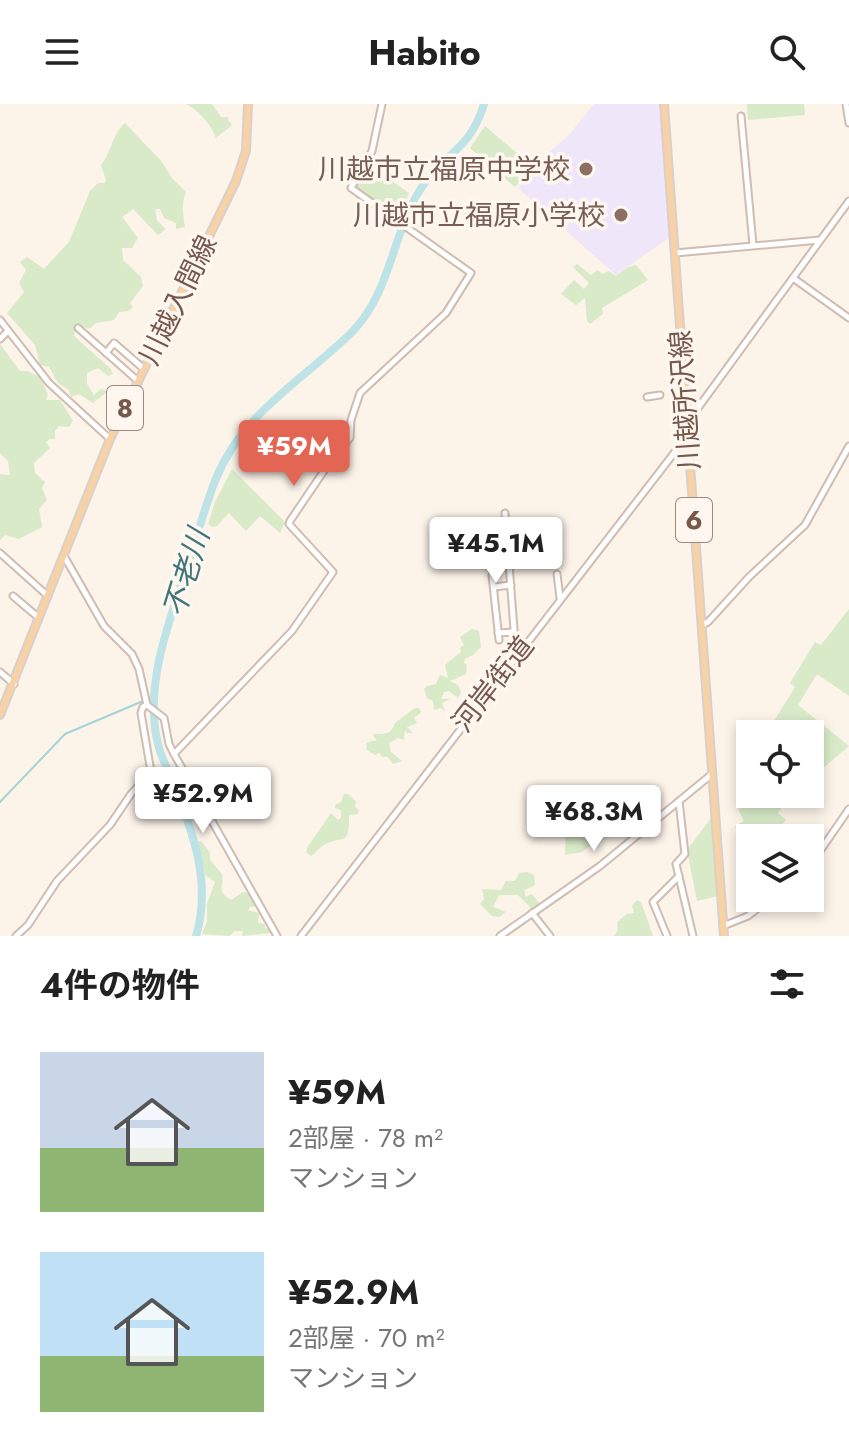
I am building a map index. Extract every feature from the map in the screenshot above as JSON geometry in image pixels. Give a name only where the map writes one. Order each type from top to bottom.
[{"type":"main road","name":"川越入間線","points":[[0,715],[110,439],[236,181],[246,151],[248,104]]},
{"type":"main road","name":"川越所沢線","points":[[664,104],[724,936]]},
{"type":"street","points":[[174,754],[292,631],[333,572],[289,524],[290,521],[329,462],[350,438],[351,420],[360,393],[446,313],[471,273],[351,188],[372,151],[382,104]]},
{"type":"street","points":[[846,104],[849,123]]},
{"type":"street","points":[[741,116],[753,245]]},
{"type":"street","points":[[687,423],[849,201]]},
{"type":"street","points":[[675,253],[821,240]]},
{"type":"street","points":[[793,278],[849,318]]},
{"type":"street","points":[[0,320],[49,383],[110,439]]},
{"type":"street","points":[[78,328],[138,381]]},
{"type":"street","points":[[0,339],[7,332]]},
{"type":"street","points":[[106,353],[114,343],[144,369]]},
{"type":"street","points":[[647,397],[660,395]]},
{"type":"street","name":"河岸街道","points":[[301,936],[688,435]]},
{"type":"street","points":[[702,625],[805,525],[849,446]]},
{"type":"street","points":[[505,513],[516,655]]},
{"type":"street","points":[[0,553],[48,596]]},
{"type":"street","points":[[16,936],[28,925],[57,881],[110,825],[151,772],[141,713],[145,702],[139,669],[132,654],[104,626],[64,555]]},
{"type":"street","points":[[557,574],[560,599]]},
{"type":"street","points":[[492,575],[498,636],[514,632]]},
{"type":"street","points":[[494,587],[511,585]]},
{"type":"street","points":[[13,596],[39,618]]},
{"type":"street","points":[[0,672],[14,684]]},
{"type":"street","points":[[145,702],[162,715],[174,754],[277,936]]},
{"type":"street","points":[[500,936],[600,866],[712,774]]},
{"type":"street","points":[[679,801],[685,854],[677,861],[693,936]]},
{"type":"street","points":[[824,845],[849,809]]},
{"type":"street","points":[[667,936],[653,902],[679,876]]},
{"type":"street","points":[[723,926],[753,912]]},
{"type":"street","points":[[532,913],[550,936]]},
{"type":"shaded area","points":[[594,104],[659,104],[670,237],[616,275],[518,188]]},
{"type":"green space","points":[[186,104],[212,104],[221,117],[229,117],[232,125],[216,138],[204,118]]},
{"type":"green space","points":[[747,104],[804,104],[805,115],[748,120]]},
{"type":"green space","points":[[125,123],[186,192],[183,205],[185,227],[176,229],[176,223],[164,218],[160,209],[155,209],[157,221],[166,229],[158,235],[133,209],[122,217],[138,238],[132,248],[122,248],[123,260],[141,277],[143,286],[130,303],[133,307],[119,312],[114,320],[96,323],[89,329],[76,324],[74,336],[113,374],[108,376],[98,368],[87,373],[87,384],[94,395],[101,389],[108,391],[93,403],[79,394],[71,397],[69,390],[58,383],[49,367],[40,365],[35,345],[7,313],[24,292],[19,283],[26,270],[20,262],[27,257],[44,269],[69,242],[90,191],[98,183],[105,183],[101,165]]},
{"type":"green space","points":[[485,126],[532,166],[515,187],[470,148]]},
{"type":"green space","points":[[367,164],[409,193],[399,218],[354,188]]},
{"type":"green space","points":[[577,264],[591,275],[598,270],[602,274],[609,271],[616,276],[636,265],[648,280],[602,308],[603,314],[590,324],[585,298],[576,305],[561,294],[574,280],[584,289],[589,283],[573,267]]},
{"type":"green space","points":[[0,344],[20,371],[28,371],[41,378],[48,395],[46,400],[60,400],[73,421],[69,427],[59,426],[55,439],[46,442],[50,448],[34,463],[35,473],[45,482],[42,488],[47,500],[39,509],[42,527],[19,539],[5,535],[0,540],[0,474],[10,475],[8,461],[0,453]]},
{"type":"green space","points":[[232,469],[285,522],[280,533],[260,516],[246,531],[229,513],[217,526],[208,524]]},
{"type":"green space","points":[[849,609],[849,696],[817,674],[798,705],[817,720],[775,720],[795,687],[790,683],[815,642],[821,645]]},
{"type":"green space","points":[[472,629],[479,631],[481,647],[465,659],[466,674],[450,681],[458,685],[461,692],[458,698],[449,691],[444,692],[441,699],[450,699],[442,703],[445,711],[440,708],[434,710],[433,701],[427,698],[424,689],[436,684],[440,675],[448,678],[445,665],[461,652],[460,648],[464,645],[460,637]]},
{"type":"green space","points":[[415,708],[421,712],[414,718],[417,723],[407,727],[413,733],[405,730],[404,740],[398,738],[389,743],[391,752],[402,761],[393,764],[388,757],[367,750],[366,743],[377,740],[374,734],[390,732],[395,723]]},
{"type":"green space","points":[[824,726],[849,746],[824,767]]},
{"type":"green space","points":[[344,794],[356,801],[355,807],[359,810],[358,814],[349,815],[346,837],[327,843],[311,856],[306,852],[308,846],[331,813],[338,820],[341,818],[341,810],[335,805],[341,802]]},
{"type":"green space","points":[[600,808],[617,813],[620,819],[606,824],[603,831],[591,837],[591,845],[582,852],[565,855],[566,823],[584,812],[595,816]]},
{"type":"green space","points":[[738,808],[781,808],[778,813],[786,820],[783,824],[739,824],[744,821]]},
{"type":"green space","points":[[712,817],[718,896],[697,901],[687,850]]},
{"type":"green space","points":[[199,841],[222,874],[223,893],[231,900],[243,892],[250,893],[258,906],[248,910],[259,913],[258,923],[265,924],[265,928],[272,930],[270,933],[242,936],[243,931],[235,931],[229,936],[202,934],[207,921],[207,904],[215,882],[205,875],[204,867],[197,863],[199,856],[195,847]]},
{"type":"green space","points":[[519,873],[534,875],[535,885],[525,890],[525,895],[532,894],[540,904],[532,909],[518,895],[499,895],[493,907],[506,912],[499,917],[492,916],[480,904],[484,899],[482,889],[501,890],[506,881],[515,881]]},
{"type":"green space","points":[[637,900],[641,902],[653,936],[614,936],[618,930],[617,922],[634,913],[632,906]]},
{"type":"waterway","name":"不老川","points":[[196,936],[202,897],[198,858],[188,821],[159,749],[154,698],[156,674],[167,628],[208,501],[215,481],[241,435],[276,398],[353,331],[366,315],[384,281],[403,225],[420,190],[471,133],[484,104]]},
{"type":"waterway","points":[[0,802],[65,734],[143,701]]},
{"type":"place","name":"川越市立福原中学校","points":[[586,169]]},
{"type":"place","name":"川越市立福原小学校","points":[[621,215]]}]
